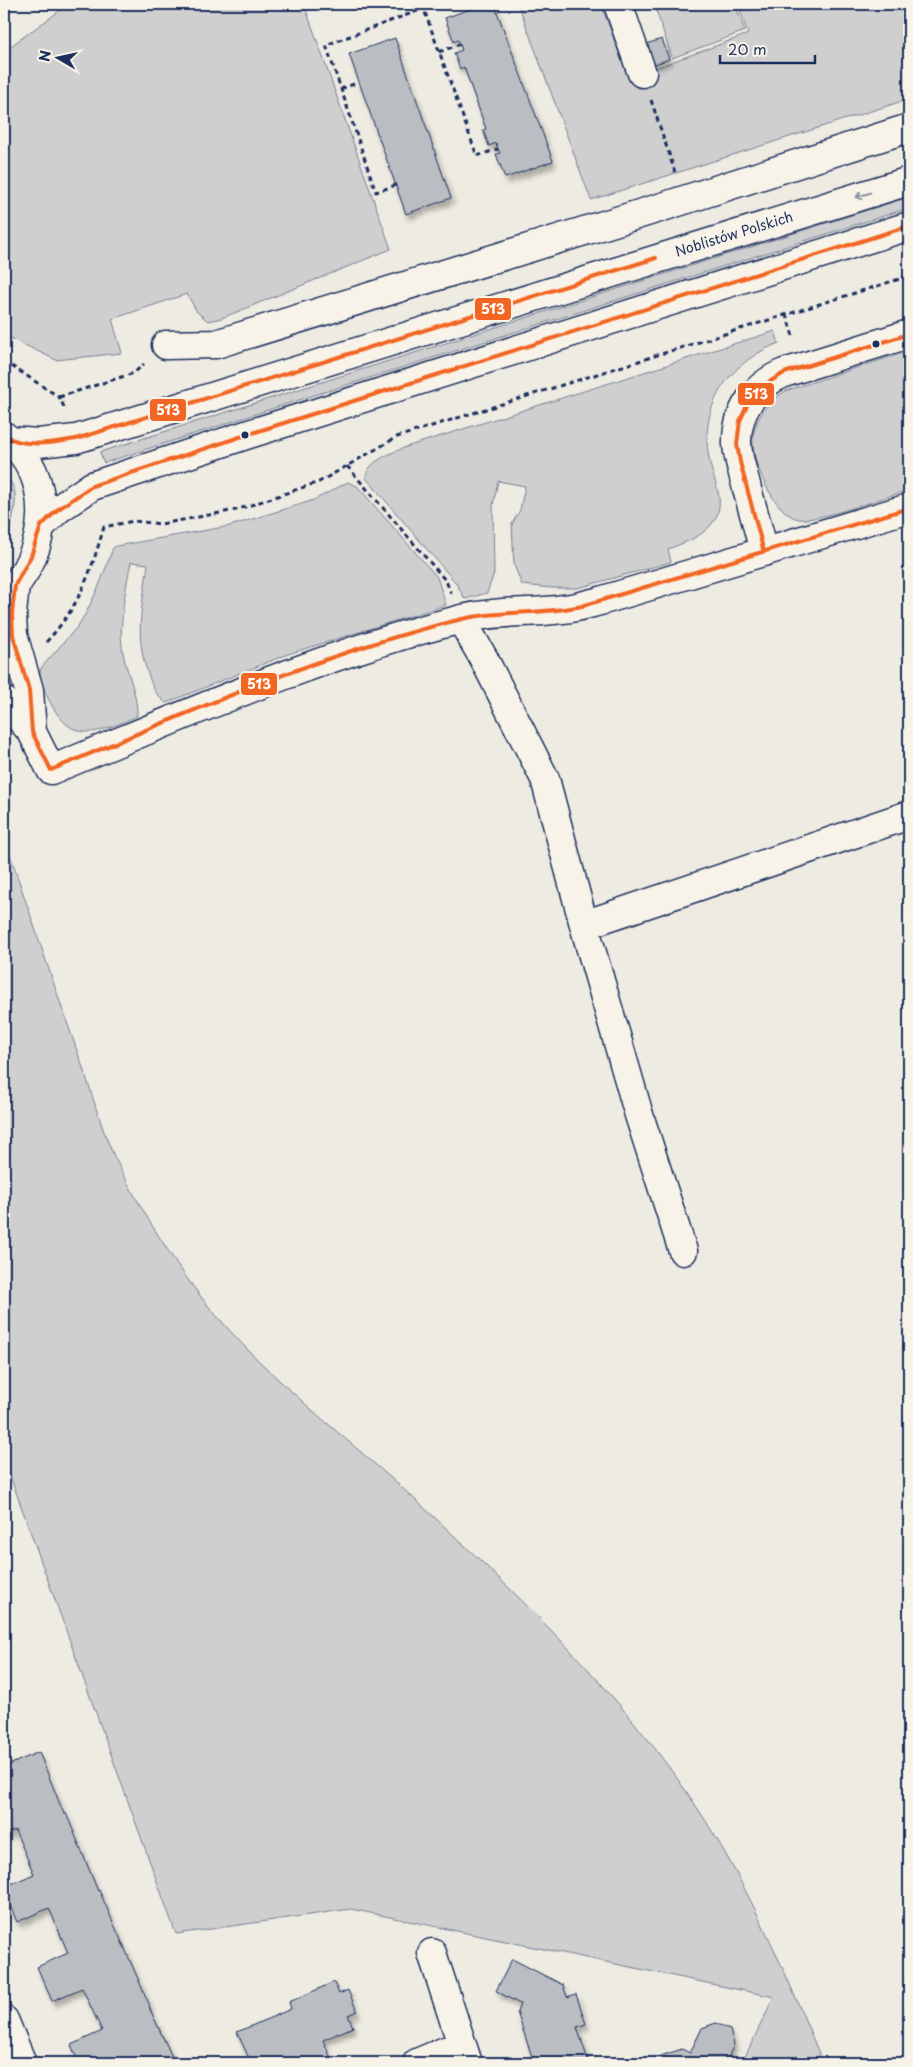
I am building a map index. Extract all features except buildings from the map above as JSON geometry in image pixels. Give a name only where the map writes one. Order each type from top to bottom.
[{"type":"main road","points":[[618,4],[642,73]]},
{"type":"main road","points":[[166,346],[216,344],[656,209],[909,128]]},
{"type":"main road","name":"Noblistów Polskich","points":[[8,438],[38,443],[76,439],[909,181]]},
{"type":"main road","points":[[41,526],[57,510],[92,486],[259,431],[909,226]]},
{"type":"main road","points":[[764,552],[737,444],[740,420],[748,401],[766,383],[784,372],[909,334]]},
{"type":"main road","points":[[8,438],[25,456],[37,482],[42,507],[41,526],[32,556],[10,591],[13,635],[29,690],[32,732]]},
{"type":"main road","points":[[4,701],[32,732],[51,770],[341,655],[461,619],[499,612],[562,610],[584,606],[909,508]]},
{"type":"main road","points":[[461,619],[484,659],[545,779],[584,924],[639,1115],[683,1251]]},
{"type":"main road","points":[[584,924],[909,815]]},
{"type":"main road","points":[[416,2063],[465,2053],[432,1953]]},
{"type":"main road","points":[[4,2020],[22,2063]]},
{"type":"path","points":[[422,4],[477,156],[498,149]]},
{"type":"path","points":[[396,185],[376,192],[326,45],[436,4]]},
{"type":"path","points":[[439,52],[460,44]]},
{"type":"path","points":[[642,73],[676,172]]},
{"type":"path","points":[[341,89],[359,82]]},
{"type":"path","points":[[45,644],[65,621],[82,592],[104,527],[134,521],[161,524],[236,510],[304,488],[347,466],[379,445],[397,437],[909,276]]},
{"type":"path","points":[[786,314],[795,344]]},
{"type":"path","points":[[4,361],[59,397],[134,373],[166,346]]},
{"type":"path","points":[[347,466],[446,581],[461,619]]},
{"type":"path","points":[[4,796],[8,791]]},
{"type":"shaded area","points":[[69,4],[304,4],[391,249],[222,318],[208,321],[197,312],[187,294],[112,319],[122,353],[56,360],[4,335],[4,51]]},
{"type":"shaded area","points":[[518,4],[601,4],[628,78],[748,34],[738,4],[909,4],[909,99],[591,200]]},
{"type":"shaded area","points":[[654,4],[735,4],[745,31],[672,58]]},
{"type":"shaded area","points":[[909,197],[909,208],[104,463],[100,452]]},
{"type":"shaded area","points":[[775,331],[779,343],[745,362],[731,375],[720,390],[708,423],[707,443],[710,463],[719,495],[719,509],[709,528],[703,533],[668,549],[671,562],[578,588],[522,585],[514,565],[512,524],[520,510],[525,486],[498,481],[493,505],[494,573],[487,593],[465,599],[456,583],[366,478],[367,472],[375,462],[406,447]]},
{"type":"shaded area","points":[[909,351],[909,490],[821,517],[799,519],[790,515],[781,508],[773,497],[755,459],[753,437],[757,422],[765,409],[775,398],[788,390]]},
{"type":"shaded area","points":[[4,477],[11,482],[14,490],[15,509],[4,545]]},
{"type":"shaded area","points":[[348,482],[357,486],[437,577],[446,605],[288,654],[166,703],[158,696],[152,685],[143,657],[141,643],[142,605],[148,564],[131,562],[121,638],[136,698],[137,716],[98,731],[87,732],[67,725],[58,715],[42,684],[40,677],[41,668],[78,626],[86,613],[99,586],[113,548],[230,526],[314,500]]},
{"type":"shaded area","points":[[4,837],[105,1136],[131,1190],[189,1281],[215,1314],[274,1375],[433,1516],[518,1597],[599,1681],[637,1726],[673,1772],[705,1820],[735,1871],[771,1942],[823,2063],[742,2063],[774,1997],[351,1909],[176,1934],[4,1459]]},
{"type":"transit line","name":"513","points":[[51,770],[32,732],[29,690],[13,635],[12,614],[15,585],[31,556],[41,526],[57,510],[92,486],[249,434],[909,226]]},
{"type":"transit line","name":"513","points":[[4,436],[13,440],[31,443],[49,443],[76,439],[656,258]]},
{"type":"transit line","name":"513","points":[[764,552],[737,444],[740,421],[749,401],[764,385],[784,373],[909,334]]},
{"type":"transit line","name":"513","points":[[51,770],[254,686],[357,649],[409,633],[477,616],[552,611],[582,606],[909,508]]}]
